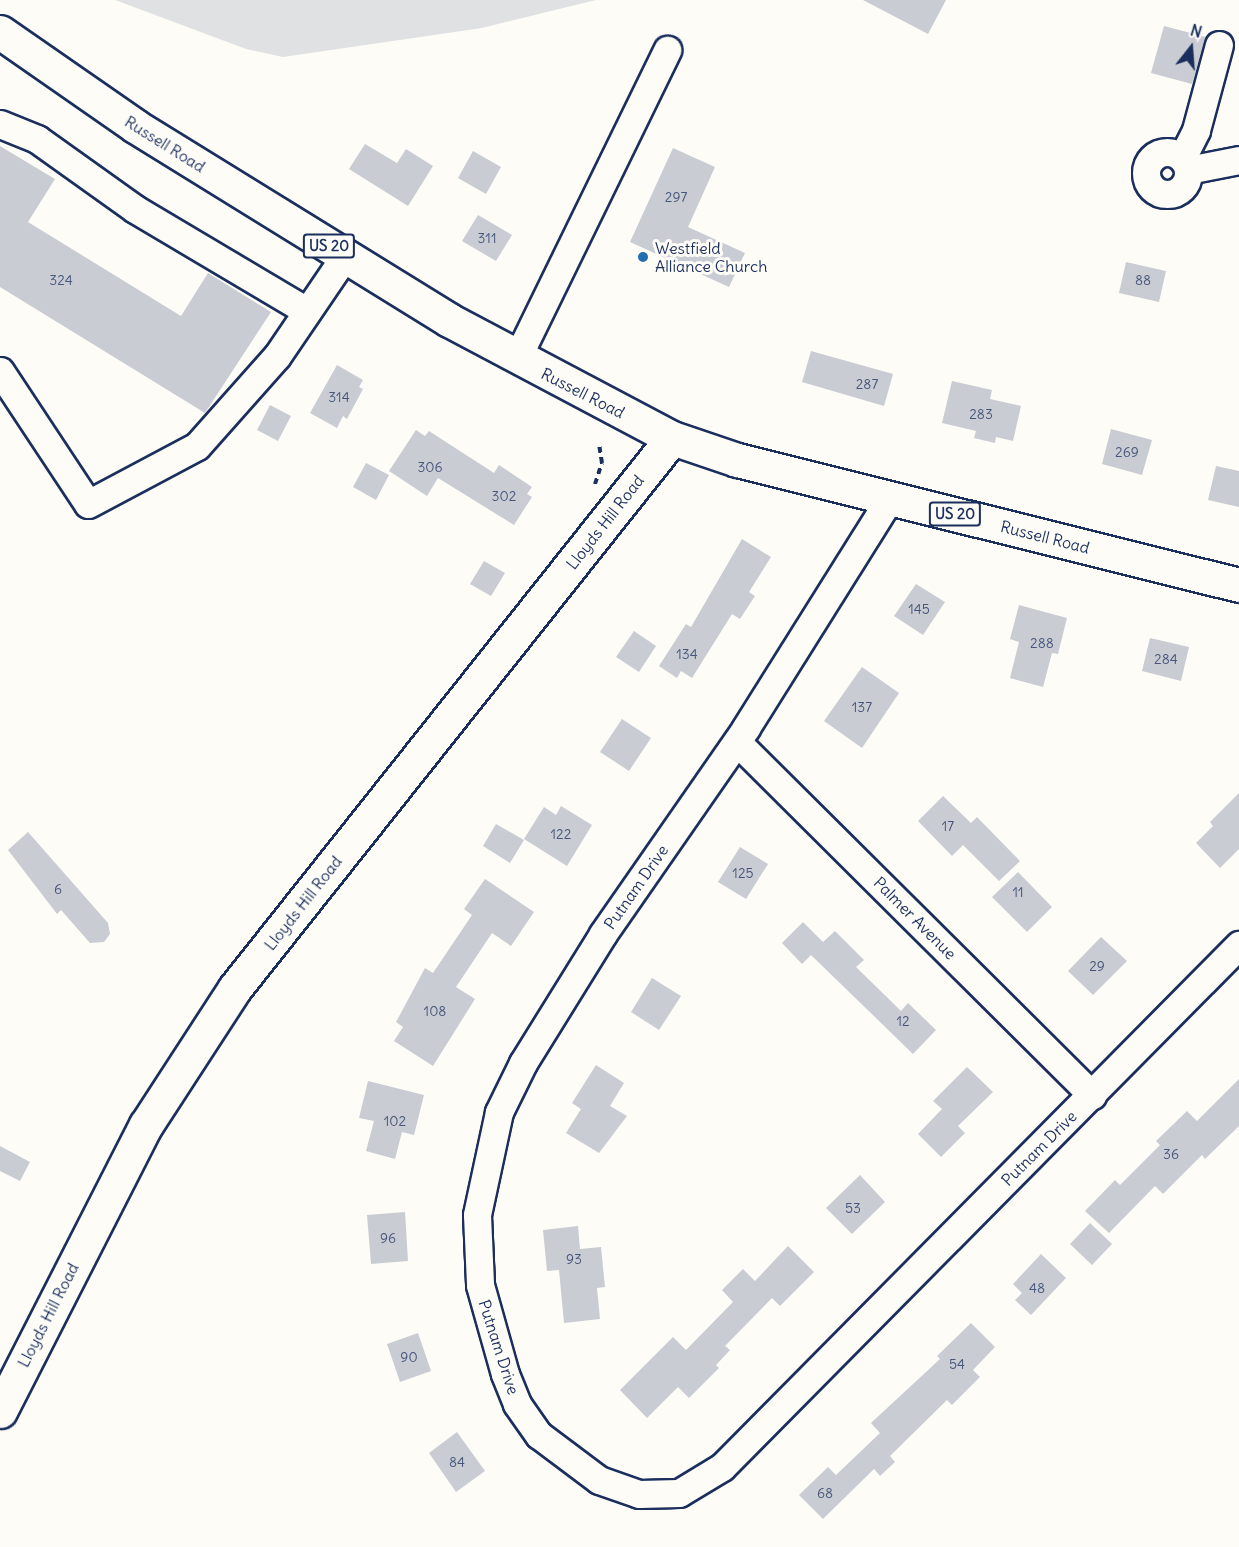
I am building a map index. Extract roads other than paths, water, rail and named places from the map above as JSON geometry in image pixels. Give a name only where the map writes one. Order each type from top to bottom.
[{"type":"main road","name":"Russell Road","points":[[0,32],[135,126],[345,256],[517,358],[672,438],[737,460],[1239,585]]},
{"type":"main road","name":"Lloyds Hill Road","points":[[0,1411],[146,1125],[235,988],[672,438]]},
{"type":"street","points":[[1219,45],[1185,164],[1239,160]]},
{"type":"street","points":[[517,358],[667,50]]},
{"type":"street","points":[[0,124],[37,139],[135,209],[307,311]]},
{"type":"street","points":[[0,371],[88,504],[197,446],[277,356],[345,256]]},
{"type":"street","name":"Putnam Drive","points":[[890,498],[737,742],[603,933],[514,1080],[494,1127],[477,1215],[480,1286],[505,1374],[518,1404],[539,1435],[581,1468],[619,1489],[659,1496],[693,1487],[722,1467],[1239,945]]},
{"type":"street","name":"Palmer Avenue","points":[[737,742],[1092,1095]]},
{"type":"place","name":"Westfield Alliance Church","points":[[643,257]]}]
